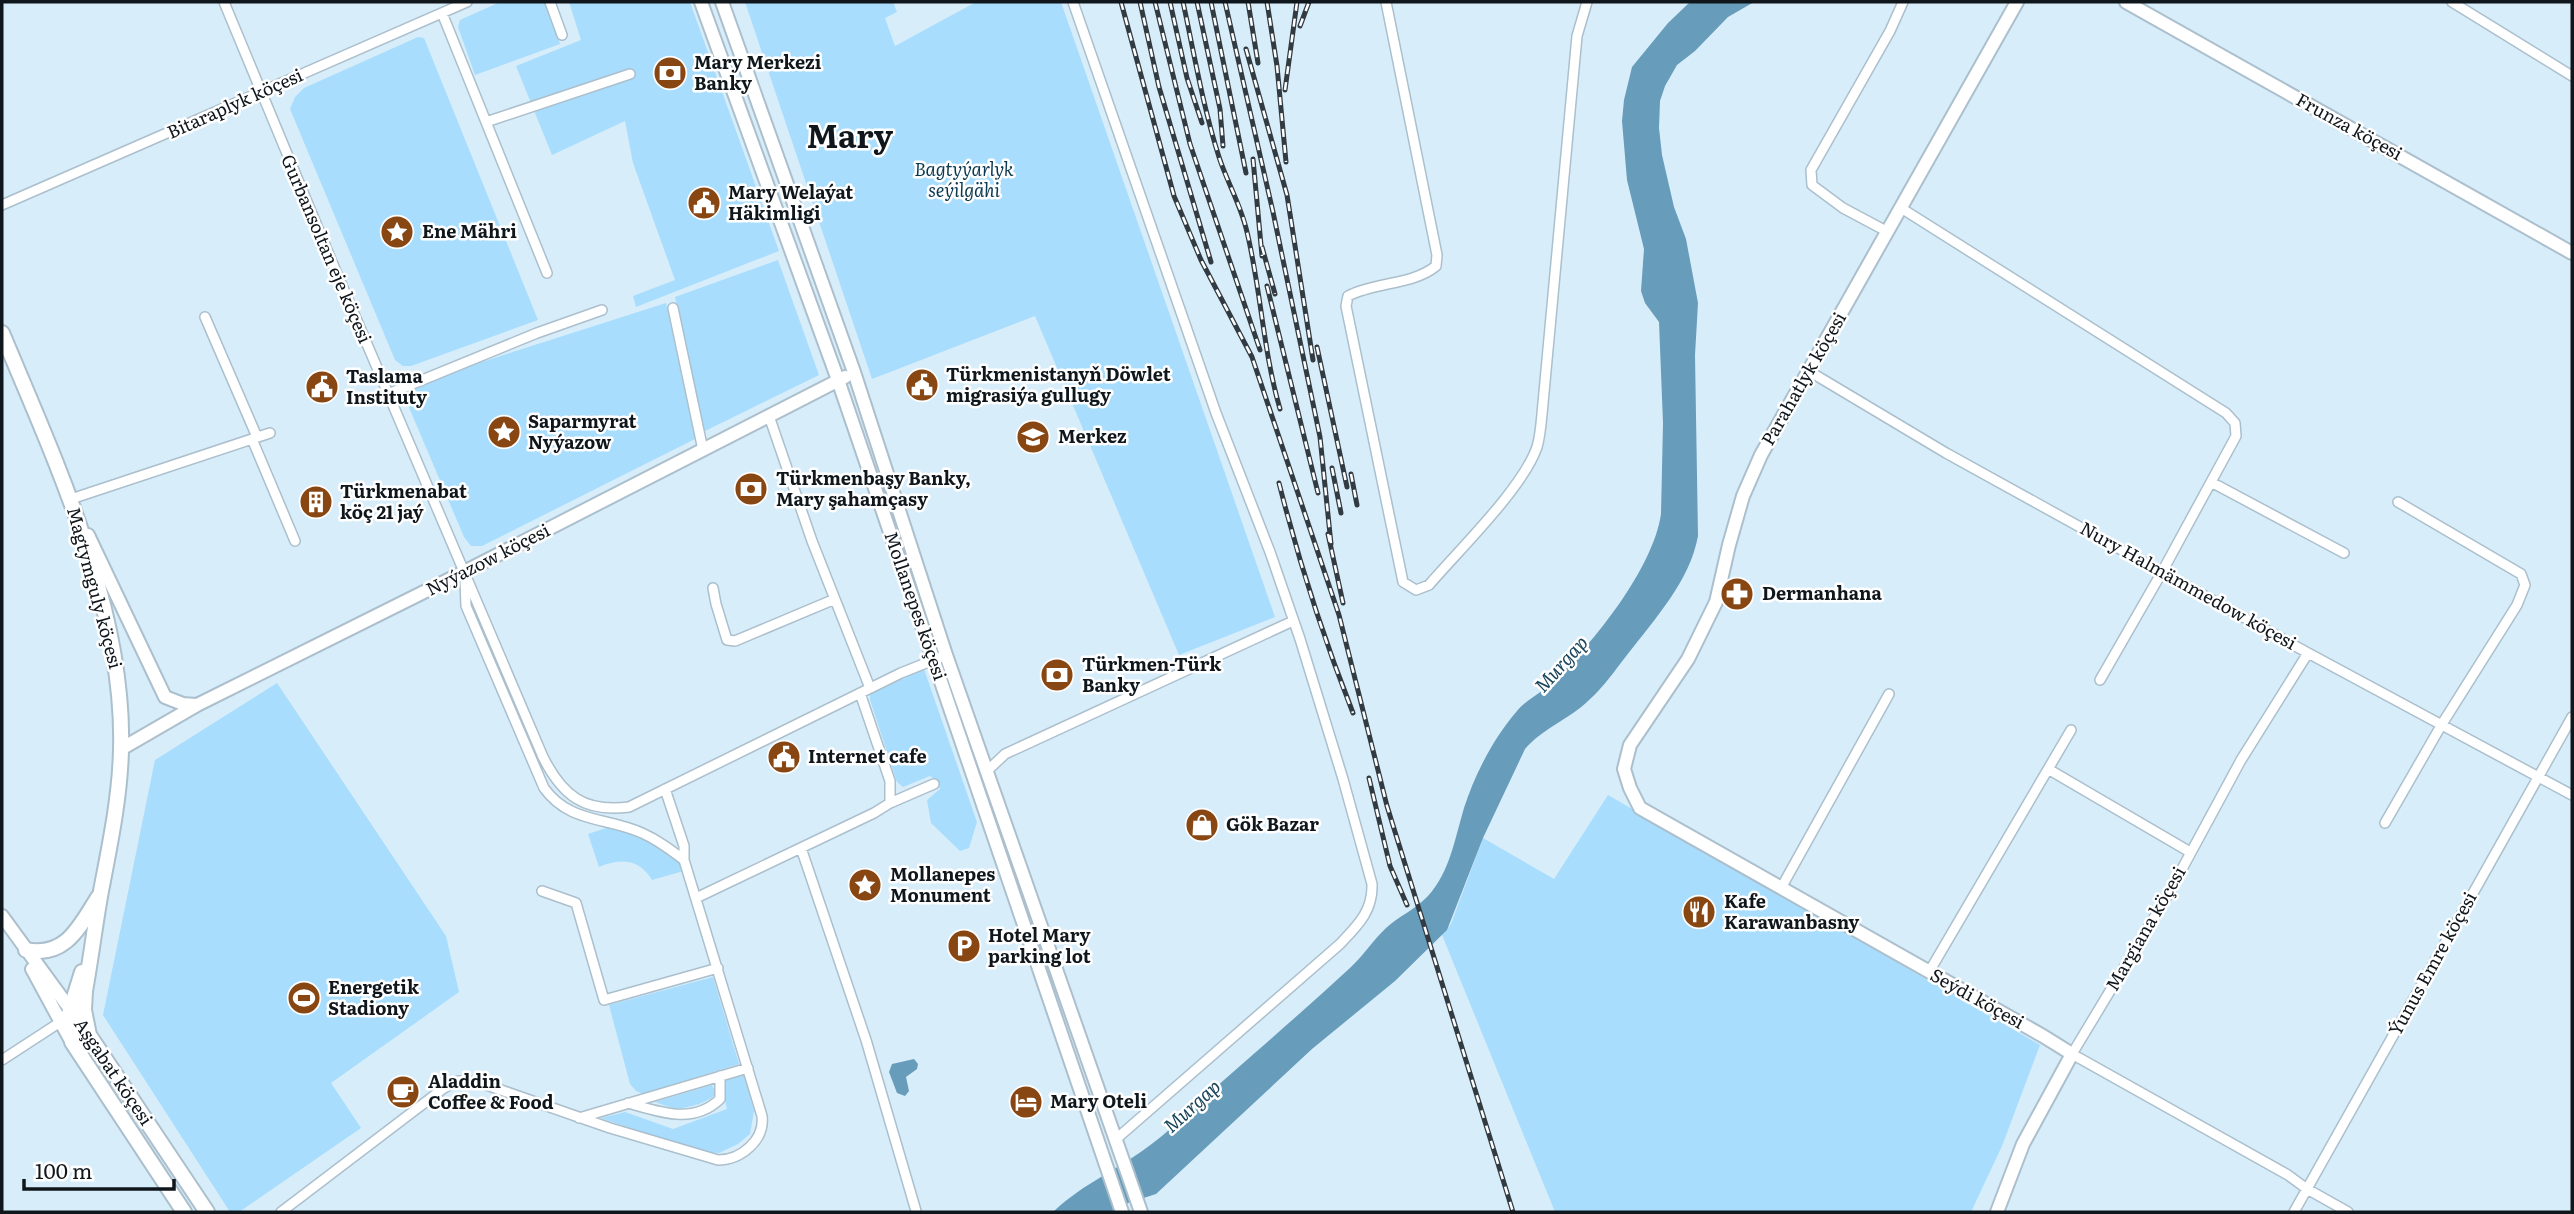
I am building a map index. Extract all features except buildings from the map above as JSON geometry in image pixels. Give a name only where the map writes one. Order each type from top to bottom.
[{"type":"main road","name":"Magtymguly köçesi","points":[[2,333],[71,499],[111,642],[118,680],[121,749],[112,842],[101,892],[85,1001],[89,1035]]},
{"type":"main road","points":[[26,950],[46,951],[74,936],[101,892]]},
{"type":"main road","name":"Magtymguly köçesi","points":[[72,1042],[66,1016],[94,937]]},
{"type":"main road","name":"Aşgabat köçesi","points":[[89,1035],[207,1212]]},
{"type":"main road","name":"Aşgabat köçesi","points":[[72,1042],[184,1212]]},
{"type":"street","name":"Gurbansoltan eje köçesi","points":[[224,2],[260,93],[464,572],[555,780],[569,795],[614,809],[629,807],[870,688],[940,657]]},
{"type":"street","name":"Bitaraplyk köçesi","points":[[2,205],[467,2]]},
{"type":"street","points":[[550,2],[562,35]]},
{"type":"street","name":"Mollanepes köçesi","points":[[701,2],[940,657],[986,772],[1141,1212]]},
{"type":"street","name":"Mollanepes köçesi","points":[[722,2],[855,372],[940,657],[1122,1212]]},
{"type":"street","points":[[1073,2],[1216,413],[1270,552],[1335,752],[1372,884],[1368,911],[1340,944],[1115,1140]]},
{"type":"street","points":[[1386,2],[1437,255],[1436,266],[1427,274],[1360,290],[1348,296],[1346,306],[1403,582],[1416,590],[1429,585],[1500,504],[1537,447],[1577,36],[1587,2]]},
{"type":"street","points":[[1888,232],[1843,208],[1812,185],[1811,170],[1890,31],[1903,2]]},
{"type":"street","name":"Parahatlyk köçesi","points":[[1624,769],[1630,745],[1688,659],[1716,602],[1743,495],[1761,455],[2017,2]]},
{"type":"street","name":"Frunza köçesi","points":[[2126,2],[2572,253]]},
{"type":"street","points":[[2452,2],[2572,76]]},
{"type":"street","points":[[442,13],[547,273]]},
{"type":"street","points":[[486,122],[630,74]]},
{"type":"street","points":[[1901,208],[2226,413],[2235,423],[2236,436],[2100,680]]},
{"type":"street","points":[[673,309],[703,450]]},
{"type":"street","points":[[388,394],[537,333],[602,310]]},
{"type":"street","points":[[205,317],[295,541]]},
{"type":"street","name":"Nury Halmämmedow köçesi","points":[[1807,370],[1947,453],[2308,653],[2572,795]]},
{"type":"street","name":"Nyýazow köçesi","points":[[121,749],[197,705],[855,372]]},
{"type":"street","points":[[769,416],[870,688]]},
{"type":"street","points":[[197,705],[183,704],[164,697],[71,499],[270,433]]},
{"type":"street","points":[[2211,482],[2344,553]]},
{"type":"street","points":[[2385,823],[2442,724],[2517,605],[2525,585],[2522,574],[2398,502]]},
{"type":"street","name":"Gurbansoltan eje köçesi","points":[[464,572],[466,606],[544,788],[555,803],[570,811],[640,832],[684,860]]},
{"type":"street","points":[[713,588],[727,640],[735,640],[835,599]]},
{"type":"street","points":[[986,772],[1005,754],[1293,621]]},
{"type":"street","name":"Margiana köçesi","points":[[1997,1212],[2023,1143],[2241,760],[2308,653]]},
{"type":"street","points":[[860,693],[890,781],[890,803]]},
{"type":"street","points":[[1781,888],[1889,694]]},
{"type":"street","name":"Ýunus Emre köçesi","points":[[2294,1212],[2572,717]]},
{"type":"street","points":[[1929,972],[2071,730]]},
{"type":"street","name":"Seýdi köçesi","points":[[1624,769],[1640,808],[2072,1055],[2288,1174],[2307,1189],[2348,1212]]},
{"type":"street","points":[[2048,769],[2190,852]]},
{"type":"street","points":[[696,898],[934,784]]},
{"type":"street","points":[[281,1212],[444,1088],[458,1081],[478,1082],[579,1118],[718,1160],[726,1160],[753,1145],[760,1137],[762,1116],[665,789]]},
{"type":"street","points":[[801,848],[866,1040],[916,1211]]},
{"type":"street","points":[[541,891],[576,903],[604,1000],[718,968]]},
{"type":"street","name":"Aşgabat köçesi","points":[[2,916],[66,1016],[89,1035]]},
{"type":"street","name":"Aşgabat köçesi","points":[[14,934],[66,1016]]},
{"type":"street","points":[[2,1060],[66,1016]]},
{"type":"street","points":[[579,1118],[748,1068]]},
{"type":"street","points":[[628,1103],[665,1114],[680,1116],[695,1113],[720,1099],[720,1076]]},
{"type":"green space","points":[[500,2],[547,2],[560,44],[475,75],[458,27],[460,20]]},
{"type":"green space","points":[[569,2],[690,2],[779,251],[636,307],[633,296],[675,280],[633,163],[625,121],[552,155],[516,66],[581,40]]},
{"type":"green space","name":"Bagtyýarlyk seýilgähi","points":[[745,2],[893,2],[897,12],[885,18],[895,46],[976,2],[1061,2],[1275,617],[1179,655],[1035,316],[872,379]]},
{"type":"green space","points":[[418,37],[424,38],[538,320],[411,366],[403,366],[395,360],[290,109],[295,97],[304,88]]},
{"type":"green space","points":[[778,260],[819,375],[703,432],[675,297]]},
{"type":"green space","points":[[666,303],[695,439],[482,546],[471,546],[464,537],[408,405],[416,383]]},
{"type":"green space","points":[[924,669],[977,822],[969,848],[960,851],[931,823],[927,800],[940,789],[938,781],[930,776],[903,787],[897,782],[870,700],[870,694]]},
{"type":"green space","points":[[277,683],[446,936],[459,992],[331,1083],[361,1128],[239,1212],[230,1212],[103,1015],[155,760]]},
{"type":"green space","points":[[1608,795],[2040,1045],[2002,1146],[1971,1212],[1555,1212],[1442,935],[1451,924],[1483,838],[1554,879]]},
{"type":"green space","points":[[615,825],[640,832],[684,860],[687,870],[652,880],[641,868],[629,862],[615,862],[599,867],[588,834]]},
{"type":"green space","points":[[713,977],[739,1064],[643,1094],[636,1091],[630,1084],[609,1005]]},
{"type":"green space","points":[[744,1075],[754,1111],[750,1134],[738,1144],[719,1153],[698,1152],[601,1118],[625,1112],[673,1129],[727,1109],[721,1082]]},
{"type":"green space","points":[[712,1085],[716,1094],[695,1105],[672,1108],[655,1102]]},
{"type":"shaded area","points":[[1690,2],[1754,2],[1728,17],[1695,51],[1677,65],[1660,101],[1662,155],[1674,207],[1686,239],[1698,303],[1695,355],[1698,536],[1687,569],[1659,614],[1600,690],[1582,707],[1540,735],[1525,749],[1483,838],[1447,930],[1395,981],[1312,1049],[1156,1194],[1110,1212],[1053,1212],[1076,1193],[1162,1136],[1351,967],[1386,928],[1428,896],[1447,866],[1474,782],[1500,733],[1521,707],[1554,681],[1586,647],[1634,581],[1656,535],[1661,514],[1663,423],[1659,322],[1645,303],[1641,291],[1644,249],[1627,180],[1622,121],[1624,100],[1632,67],[1668,23]]},
{"type":"shaded area","points":[[914,1059],[918,1064],[917,1069],[906,1077],[909,1091],[905,1096],[897,1093],[889,1072],[892,1064]]},
{"type":"railway","points":[[1121,2],[1174,196],[1201,260],[1252,357],[1339,615],[1387,806],[1513,1212]]},
{"type":"railway","points":[[1140,2],[1159,87],[1211,262]]},
{"type":"railway","points":[[1155,2],[1190,144],[1260,350]]},
{"type":"railway","points":[[1170,2],[1187,78],[1202,123]]},
{"type":"railway","points":[[1183,2],[1213,138],[1247,232],[1280,409]]},
{"type":"railway","points":[[1197,2],[1220,109],[1223,146]]},
{"type":"railway","points":[[1211,2],[1246,173]]},
{"type":"railway","points":[[1225,2],[1320,437],[1331,544]]},
{"type":"railway","points":[[1248,2],[1258,63]]},
{"type":"railway","points":[[1267,2],[1277,66],[1286,162]]},
{"type":"railway","points":[[1285,90],[1297,2]]},
{"type":"railway","points":[[1300,26],[1309,2]]},
{"type":"railway","points":[[1246,49],[1287,195],[1313,360]]},
{"type":"railway","points":[[1253,159],[1262,256]]},
{"type":"railway","points":[[1262,247],[1275,294]]},
{"type":"railway","points":[[1267,286],[1318,493]]},
{"type":"railway","points":[[1317,347],[1347,487]]},
{"type":"railway","points":[[1332,468],[1341,513]]},
{"type":"railway","points":[[1351,474],[1357,505]]},
{"type":"railway","points":[[1279,483],[1312,599],[1353,713]]},
{"type":"railway","points":[[1328,534],[1343,603]]},
{"type":"railway","points":[[1369,778],[1390,866],[1407,905]]},
{"type":"place","name":"Mary Merkezi Banky","points":[[670,73]]},
{"type":"place","name":"Mary Welaýat Häkimligi","points":[[704,203]]},
{"type":"place","name":"Ene Mähri","points":[[397,232]]},
{"type":"place","name":"Türkmenistanyň Döwlet migrasiýa gullugy","points":[[922,385]]},
{"type":"place","name":"Taslama Instituty","points":[[322,387]]},
{"type":"place","name":"Saparmyrat Nyýazow","points":[[504,432]]},
{"type":"place","name":"Merkez","points":[[1033,437]]},
{"type":"place","name":"Türkmenbaşy Banky, Mary şahamçasy","points":[[751,489]]},
{"type":"place","name":"Türkmenabat köç 21 jaý","points":[[316,502]]},
{"type":"place","name":"Dermanhana","points":[[1737,594]]},
{"type":"place","name":"Türkmen-Türk Banky","points":[[1057,675]]},
{"type":"place","name":"Internet cafe","points":[[784,757]]},
{"type":"place","name":"Gök Bazar","points":[[1202,825]]},
{"type":"place","name":"Mollanepes Monument","points":[[865,885]]},
{"type":"place","name":"Kafe Karawanbasny","points":[[1699,912]]},
{"type":"place","name":"Hotel Mary parking lot","points":[[964,946]]},
{"type":"place","name":"Energetik Stadiony","points":[[304,998]]},
{"type":"place","name":"Aladdin Coffee & Food","points":[[403,1092]]},
{"type":"place","name":"Mary Oteli","points":[[1026,1102]]},
{"type":"district","name":"Mary","points":[[850,137]]},
{"type":"water label","name":"Murgap","points":[[1561,664]]},
{"type":"water label","name":"Murgap","points":[[1192,1106]]}]
